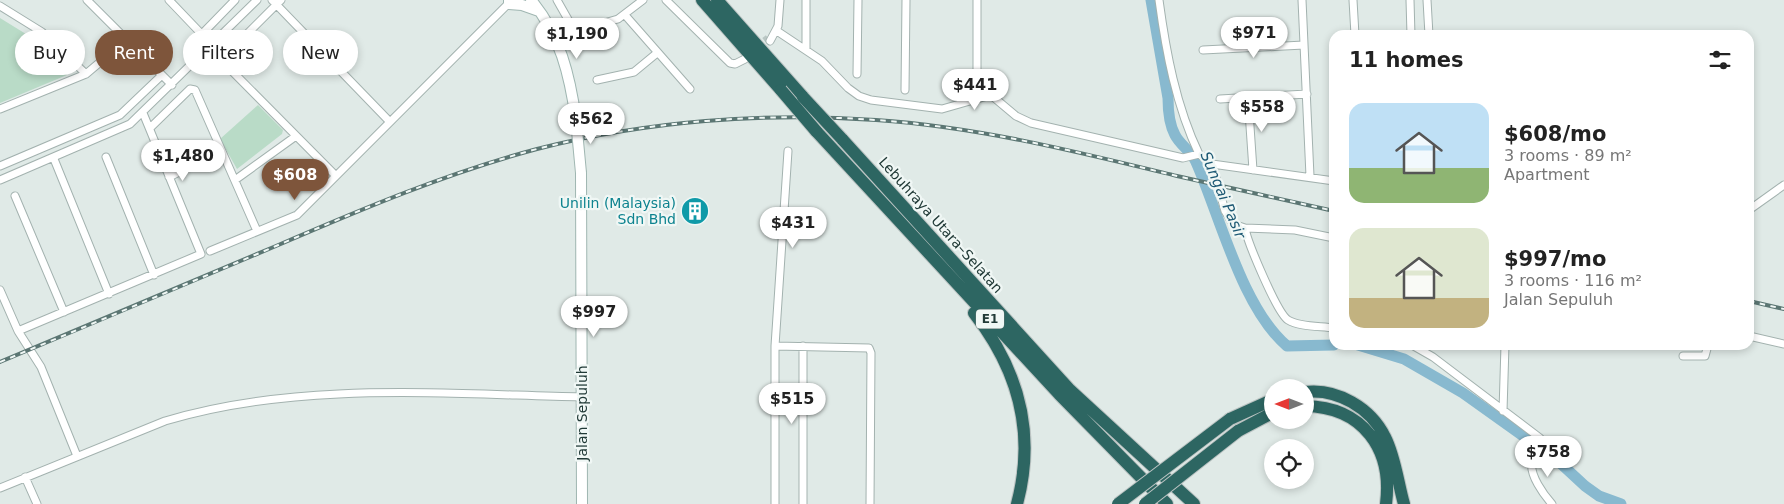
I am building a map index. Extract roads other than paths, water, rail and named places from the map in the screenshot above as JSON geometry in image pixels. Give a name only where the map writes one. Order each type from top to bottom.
[{"type":"highway","name":"Lebuhraya Utara–Selatan","points":[[702,0],[816,131],[1058,394],[1167,504]]},
{"type":"highway","name":"Lebuhraya Utara–Selatan","points":[[717,0],[1070,390],[1194,504]]},
{"type":"highway","points":[[826,142],[860,184],[960,296],[994,338],[1011,374],[1024,422],[1025,476],[1017,504]]},
{"type":"highway","points":[[1314,393],[1338,396],[1362,409],[1376,422],[1386,438],[1404,504]]},
{"type":"highway","points":[[1118,504],[1230,419],[1264,404]]},
{"type":"highway","points":[[1314,407],[1332,410],[1348,416],[1366,429],[1376,443],[1385,463],[1387,479],[1386,504]]},
{"type":"highway","points":[[1145,504],[1238,431],[1264,418]]},
{"type":"main road","name":"Jalan Sepuluh","points":[[531,0],[542,13],[555,37],[568,73],[576,120],[581,173],[582,504]]},
{"type":"main road","points":[[510,1],[542,13]]},
{"type":"street","points":[[87,0],[116,30]]},
{"type":"street","points":[[169,0],[198,30]]},
{"type":"street","points":[[206,30],[235,0]]},
{"type":"street","points":[[227,30],[257,0]]},
{"type":"street","points":[[557,0],[574,30]]},
{"type":"street","points":[[555,37],[574,30],[610,22],[625,15],[643,0]]},
{"type":"street","points":[[666,0],[728,60],[734,64],[743,59]]},
{"type":"street","points":[[780,0],[772,36],[806,50],[822,61],[848,88],[859,96],[871,100],[942,109],[991,95],[1016,116],[1030,124],[1194,156],[1212,164],[1329,180]]},
{"type":"street","points":[[806,0],[806,50]]},
{"type":"street","points":[[857,74],[858,0]]},
{"type":"street","points":[[905,90],[906,0]]},
{"type":"street","points":[[977,0],[977,98]]},
{"type":"street","points":[[1159,0],[1176,88],[1194,156]]},
{"type":"street","points":[[1302,0],[1310,176]]},
{"type":"street","points":[[1353,0],[1354,30]]},
{"type":"street","points":[[1410,0],[1412,30]]},
{"type":"street","points":[[1427,0],[1429,30]]},
{"type":"street","points":[[210,251],[292,218],[510,1]]},
{"type":"street","points":[[336,176],[225,64],[225,56],[277,2],[390,122]]},
{"type":"street","points":[[0,6],[38,29],[86,74]]},
{"type":"street","points":[[625,15],[690,89]]},
{"type":"street","points":[[1203,50],[1304,45]]},
{"type":"street","points":[[597,80],[634,72],[657,52]]},
{"type":"street","points":[[0,109],[86,74],[95,67]]},
{"type":"street","points":[[0,180],[54,159],[130,124],[183,74]]},
{"type":"street","points":[[0,166],[120,115],[162,75],[172,85]]},
{"type":"street","points":[[150,128],[193,89],[257,232]]},
{"type":"street","points":[[1220,99],[1307,94]]},
{"type":"street","points":[[1248,97],[1253,170]]},
{"type":"street","points":[[18,331],[201,254],[143,112]]},
{"type":"street","points":[[235,180],[296,136]]},
{"type":"street","points":[[775,504],[775,346],[788,150]]},
{"type":"street","points":[[170,177],[222,151]]},
{"type":"street","points":[[106,157],[154,275]]},
{"type":"street","points":[[54,159],[109,294]]},
{"type":"street","points":[[1212,164],[1228,218],[1233,224],[1245,228],[1295,230],[1329,237]]},
{"type":"street","points":[[1754,206],[1784,185]]},
{"type":"street","points":[[15,196],[64,312]]},
{"type":"street","points":[[1245,228],[1273,298],[1282,314],[1292,322],[1329,327]]},
{"type":"street","points":[[0,290],[18,331],[41,367],[77,456]]},
{"type":"street","points":[[1754,337],[1784,344]]},
{"type":"street","points":[[775,346],[869,348],[870,504]]},
{"type":"street","points":[[803,346],[803,504]]},
{"type":"street","points":[[1421,350],[1433,357],[1540,438],[1542,444],[1532,460],[1534,472],[1539,486],[1552,504]]},
{"type":"street","points":[[1503,411],[1505,350]]},
{"type":"street","points":[[1683,356],[1705,356],[1707,350]]},
{"type":"street","points":[[0,488],[165,421],[193,413],[300,395],[581,397]]},
{"type":"street","points":[[26,477],[37,504]]},
{"type":"waterway","name":"Sungai Pasir","points":[[1151,0],[1171,126],[1177,139],[1196,162],[1234,260],[1257,309],[1271,329],[1287,346],[1329,345]]},
{"type":"waterway","name":"Sungai Pasir","points":[[1374,350],[1404,359],[1463,393],[1558,461],[1599,496],[1621,504]]},
{"type":"tunnel","points":[[756,47],[768,38]]},
{"type":"railway","points":[[0,362],[340,219],[438,180],[537,149],[578,139],[663,125],[748,118],[791,117],[914,123],[990,134],[1329,210]]},
{"type":"railway","points":[[1754,302],[1784,309]]},
{"type":"place","name":"Unilin (Malaysia) Sdn Bhd","points":[[695,211]]}]
